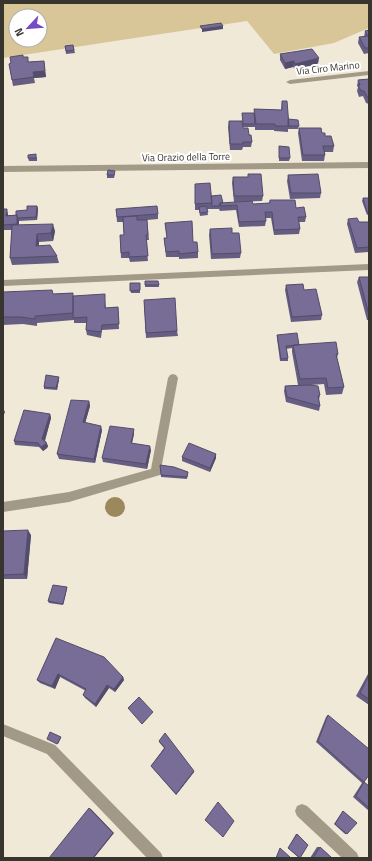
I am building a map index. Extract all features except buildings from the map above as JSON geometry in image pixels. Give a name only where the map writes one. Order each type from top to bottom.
[{"type":"street","name":"Via Ciro Marino","points":[[290,82],[369,73]]},
{"type":"street","name":"Via Orazio della Torre","points":[[3,169],[369,166]]},
{"type":"street","points":[[3,283],[369,267]]},
{"type":"street","points":[[3,507],[69,497],[156,472],[173,378]]},
{"type":"street","points":[[3,730],[51,749],[156,858]]},
{"type":"street","points":[[302,811],[352,858]]},
{"type":"shaded area","points":[[3,3],[369,3],[369,28],[334,43],[274,54],[247,21],[3,58]]},
{"type":"shaded area","points":[[111,497],[119,497],[125,503],[125,511],[119,517],[111,517],[105,511],[105,503]]}]
